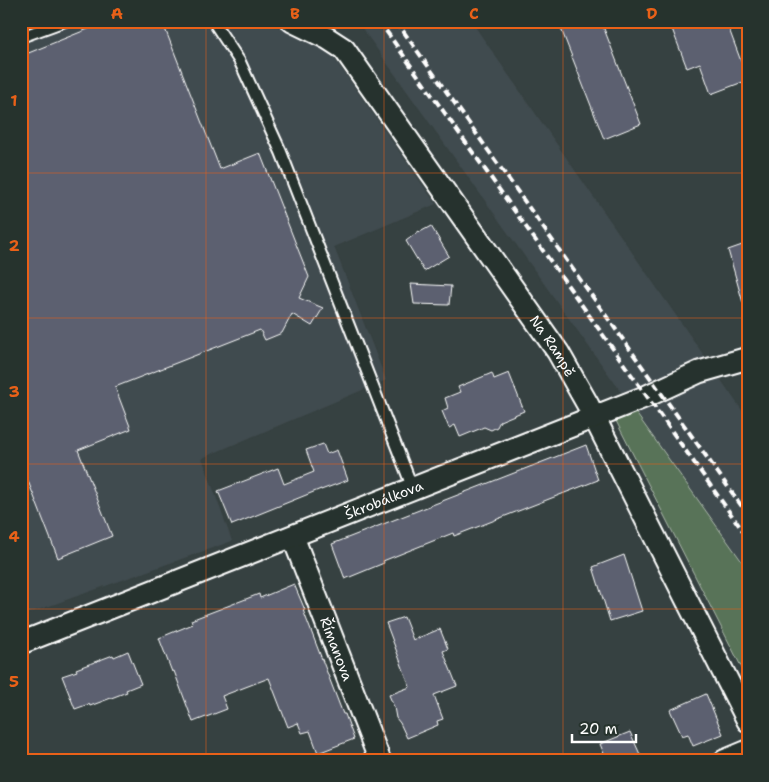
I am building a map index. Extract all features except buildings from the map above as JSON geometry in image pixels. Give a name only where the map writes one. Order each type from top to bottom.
[{"type":"street","name":"Na Rampě","points":[[292,21],[327,38],[344,49],[558,352],[594,417],[748,721]]},
{"type":"street","name":"Škrobálkova","points":[[21,644],[647,396],[699,372],[748,358]]},
{"type":"street","name":"Římanova","points":[[293,537],[380,761]]},
{"type":"street","points":[[724,761],[748,751]]},
{"type":"lane","points":[[21,37],[64,21]]},
{"type":"lane","points":[[213,21],[240,62],[281,152],[413,489]]},
{"type":"shaded area","points":[[21,21],[265,21],[327,48],[436,204],[334,247],[386,380],[202,458],[232,541],[21,616]]},
{"type":"shaded area","points":[[357,21],[471,21],[748,419],[748,570]]},
{"type":"green space","points":[[633,409],[748,570],[748,680],[615,419]]},
{"type":"railway","points":[[379,21],[748,538]]},
{"type":"railway","points":[[396,21],[748,515]]}]
